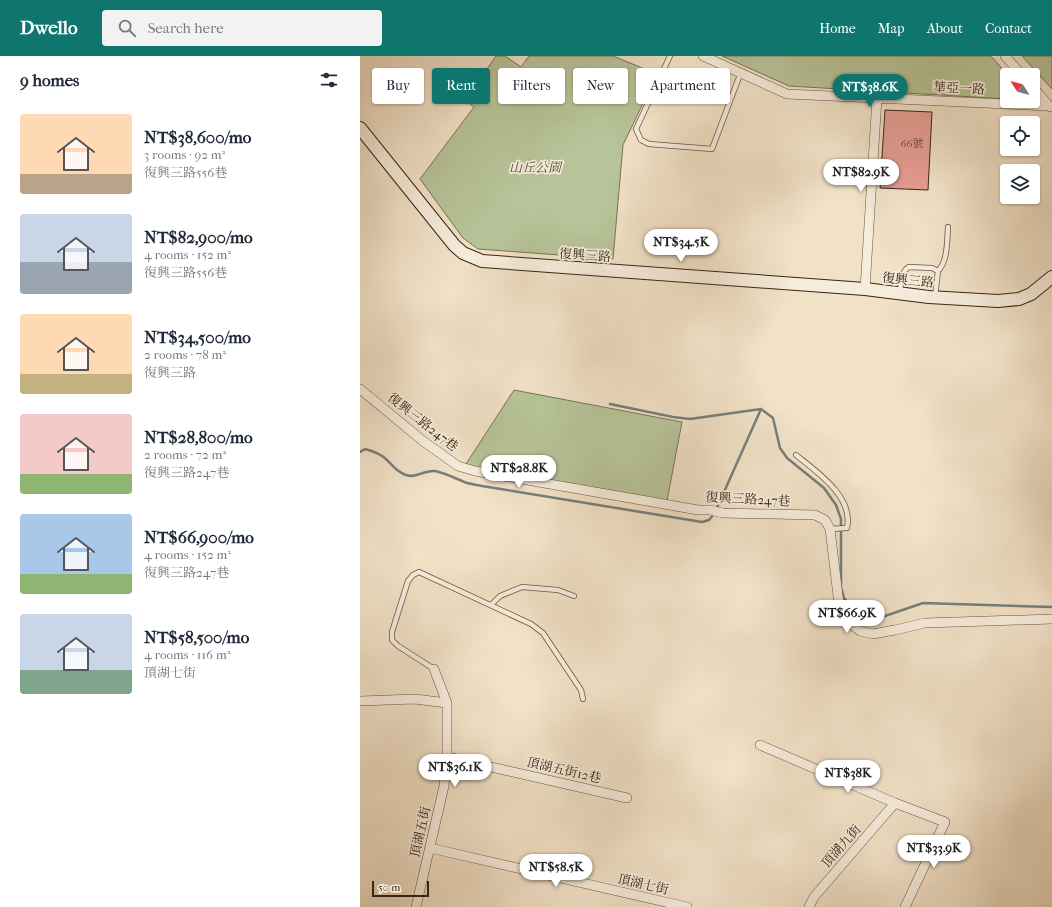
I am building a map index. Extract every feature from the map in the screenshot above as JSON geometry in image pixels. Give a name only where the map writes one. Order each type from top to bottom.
[{"type":"street","name":"華亞一路","points":[[703,56],[741,72],[786,94],[1050,107]]},
{"type":"street","points":[[1005,56],[1016,68]]},
{"type":"street","points":[[1040,95],[1050,107]]},
{"type":"street","points":[[865,289],[877,98]]},
{"type":"street","name":"復興三路","points":[[360,128],[454,244],[463,253],[482,261],[865,289],[935,297],[998,301],[1019,299],[1031,294],[1052,276]]},
{"type":"street","name":"復興三路247巷","points":[[360,389],[423,441],[458,466],[475,471],[698,510],[710,510],[723,513],[815,515],[826,520],[837,529]]},
{"type":"street","points":[[837,529],[838,596],[841,612],[848,621],[860,631],[873,634],[925,623],[1052,620]]},
{"type":"street","name":"頂湖五街","points":[[416,907],[444,786],[447,757],[447,703],[434,669]]},
{"type":"street","points":[[360,701],[415,699],[447,703]]},
{"type":"street","points":[[760,745],[895,803],[945,822],[905,907]]},
{"type":"street","name":"頂湖五街12巷","points":[[447,757],[628,798]]},
{"type":"street","name":"頂湖九街","points":[[809,907],[814,898],[839,867],[895,803]]},
{"type":"street","name":"頂湖七街","points":[[430,848],[687,907]]},
{"type":"lane","points":[[670,56],[636,129],[641,140],[649,144],[712,149],[741,72]]},
{"type":"lane","points":[[935,297],[938,271],[944,260],[948,227]]},
{"type":"lane","points":[[900,293],[903,272],[906,268],[932,268],[938,271]]},
{"type":"lane","points":[[796,455],[835,488],[843,502],[849,519],[847,528],[837,529]]},
{"type":"lane","points":[[434,669],[398,646],[392,640],[392,632],[408,581],[413,575],[419,572],[531,624],[543,633],[581,690],[583,698]]},
{"type":"lane","points":[[491,606],[500,596],[522,588],[558,590],[574,596]]},
{"type":"green space","name":"山丘公園","points":[[496,56],[505,56],[521,67],[529,56],[613,56],[642,68],[636,68],[636,104],[643,104],[623,145],[613,259],[478,249],[463,238],[420,179],[474,107],[470,104],[490,104],[490,68],[488,68]]},
{"type":"green space","points":[[722,56],[991,56],[1002,68],[1000,68],[1000,99],[789,86]]},
{"type":"green space","points":[[1022,56],[1052,56],[1052,89],[1040,76],[1040,68],[1033,68]]},
{"type":"green space","points":[[514,390],[682,422],[667,501],[479,470],[466,464]]},
{"type":"building","points":[[885,110],[932,112],[928,190],[880,188]]},
{"type":"waterway","points":[[610,404],[690,419],[761,409],[773,418],[780,448],[787,458],[824,488],[836,505],[841,519],[841,587],[844,598],[853,609],[862,613],[885,616],[923,603],[1052,607]]},
{"type":"waterway","points":[[716,510],[761,409]]},
{"type":"waterway","points":[[360,452],[365,449],[377,453],[385,458],[398,471],[410,476],[435,471],[467,483],[702,522],[709,520],[714,514]]}]
